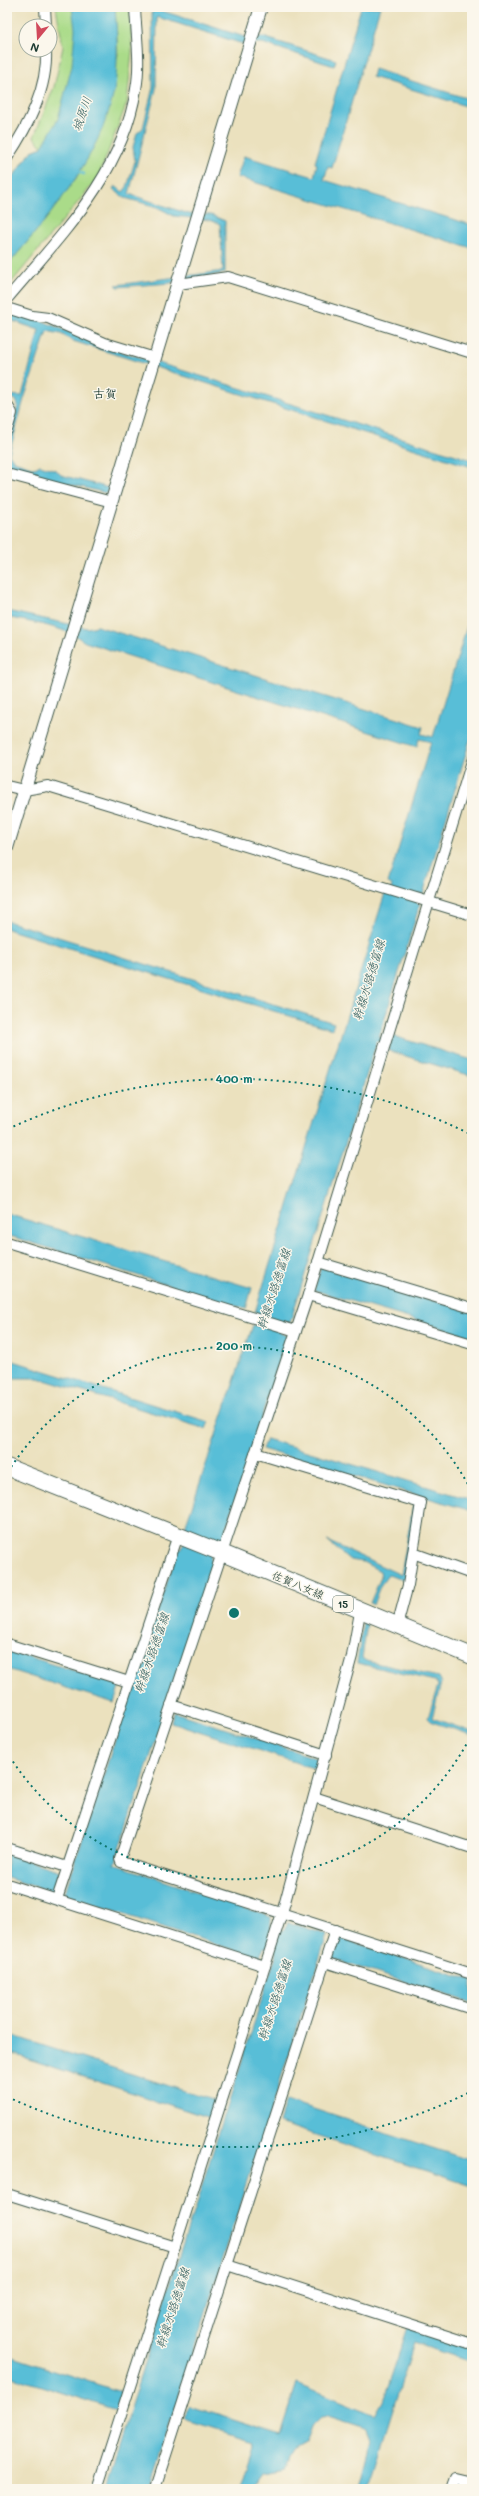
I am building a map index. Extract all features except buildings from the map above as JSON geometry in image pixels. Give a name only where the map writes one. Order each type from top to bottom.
[{"type":"main road","name":"15","points":[[7,1467],[218,1551]]},
{"type":"main road","name":"佐賀八女線","points":[[218,1551],[360,1612],[470,1652]]},
{"type":"street","points":[[45,7],[46,18]]},
{"type":"street","points":[[7,299],[91,196],[109,170],[128,124],[137,88],[135,7]]},
{"type":"street","points":[[7,848],[262,7]]},
{"type":"street","points":[[7,158],[24,132],[44,82],[46,58]]},
{"type":"street","points":[[179,281],[228,277],[472,353]]},
{"type":"street","points":[[7,312],[10,309],[32,316],[48,318],[154,364]]},
{"type":"street","points":[[7,405],[12,413],[7,430]]},
{"type":"street","points":[[7,474],[112,502]]},
{"type":"street","points":[[472,761],[425,900],[308,1295],[292,1330],[255,1453],[218,1551],[171,1705],[120,1859],[121,1862],[472,1974]]},
{"type":"street","points":[[7,786],[27,780],[472,915]]},
{"type":"street","points":[[7,1242],[292,1330]]},
{"type":"street","points":[[318,1262],[472,1308]]},
{"type":"street","points":[[308,1295],[472,1344]]},
{"type":"street","points":[[255,1453],[422,1503],[408,1585],[397,1626]]},
{"type":"street","points":[[56,1899],[180,1536]]},
{"type":"street","points":[[413,1554],[472,1574]]},
{"type":"street","points":[[97,2489],[282,1913],[352,1656],[360,1612]]},
{"type":"street","points":[[7,1644],[129,1682]]},
{"type":"street","points":[[171,1705],[326,1755]]},
{"type":"street","points":[[314,1797],[472,1848]]},
{"type":"street","points":[[7,1848],[67,1867]]},
{"type":"street","points":[[7,1884],[265,1966]]},
{"type":"street","points":[[155,2489],[335,1930]]},
{"type":"street","points":[[325,1962],[472,2009]]},
{"type":"street","points":[[7,2194],[175,2247]]},
{"type":"street","points":[[227,2266],[472,2344]]},
{"type":"street","points":[[451,2489],[455,2478],[472,2482]]},
{"type":"green space","points":[[56,7],[75,7],[79,31],[64,129],[7,185],[32,151],[42,147],[34,137],[54,87],[63,47]]},
{"type":"green space","points":[[115,7],[130,7],[132,51],[127,103],[98,178],[7,288],[7,266],[43,223],[77,177],[118,55]]},
{"type":"water","name":"城原川","points":[[72,7],[115,7],[117,60],[114,92],[107,117],[85,163],[56,206],[7,266],[7,185],[32,151],[42,147],[58,119],[72,66],[75,29]]},
{"type":"water","points":[[152,7],[159,7],[159,10],[245,37],[263,37],[336,60],[334,66],[262,43],[243,44],[157,17],[156,89],[129,194],[189,214],[211,215],[225,221],[225,273],[170,283],[118,287],[116,285],[223,271],[220,224],[210,220],[174,216],[157,207],[125,198],[113,189],[115,186],[123,192],[127,187],[135,161],[133,147],[137,133],[143,128],[153,87]]},
{"type":"water","points":[[361,7],[380,7],[332,168],[328,167],[324,180],[472,225],[472,248],[237,177],[244,156],[314,177],[317,164],[315,163]]},
{"type":"water","points":[[374,69],[472,100],[472,108],[372,77]]},
{"type":"water","points":[[12,313],[45,322],[97,344],[472,460],[472,467],[73,341],[61,334],[47,331],[24,399],[9,454],[14,461],[35,468],[40,465],[56,470],[61,475],[109,488],[106,493],[7,469],[7,445],[18,405],[16,400],[7,397],[7,395],[22,396],[39,330],[13,321],[7,316]]},
{"type":"water","name":"幹線水路徳富線","points":[[472,610],[472,740],[470,740],[423,894],[419,893],[416,902],[420,904],[379,1037],[391,1041],[393,1036],[472,1060],[472,1076],[389,1051],[390,1045],[377,1041],[290,1323],[284,1322],[280,1333],[287,1336],[222,1542],[214,1544],[210,1559],[214,1563],[115,1864],[271,1917],[271,1927],[283,1931],[288,1922],[327,1935],[149,2489],[104,2489],[277,1952],[264,1948],[259,1958],[64,1895],[178,1549],[182,1548],[187,1533],[185,1527],[253,1325],[258,1326],[262,1315],[255,1312],[385,893],[390,894],[392,885],[388,883],[431,742],[419,739],[417,747],[85,642],[68,632],[37,623],[7,617],[7,611],[87,628],[97,626],[423,727],[421,734],[433,737]]},
{"type":"water","points":[[7,921],[334,1023],[332,1029],[7,929]]},
{"type":"water","points":[[7,1214],[252,1288],[246,1309],[7,1235]]},
{"type":"water","points":[[321,1267],[472,1312],[472,1337],[314,1290]]},
{"type":"water","points":[[7,1359],[209,1422],[206,1429],[38,1378],[7,1378]]},
{"type":"water","points":[[266,1439],[472,1500],[472,1511],[262,1449]]},
{"type":"water","points":[[413,1506],[417,1508],[405,1580],[388,1575],[380,1586],[373,1605],[370,1603],[381,1577],[380,1571],[363,1562],[350,1560],[327,1541],[401,1575]]},
{"type":"water","points":[[363,1622],[367,1624],[362,1658],[366,1661],[438,1677],[441,1683],[432,1718],[472,1732],[472,1735],[432,1722],[428,1718],[438,1685],[435,1681],[357,1663]]},
{"type":"water","points":[[7,1650],[120,1685],[114,1703],[7,1669]]},
{"type":"water","points":[[174,1712],[319,1759],[316,1769],[171,1722]]},
{"type":"water","points":[[7,1854],[60,1871],[53,1892],[7,1878]]},
{"type":"water","points":[[338,1937],[472,1980],[472,2003],[332,1959]]},
{"type":"water","points":[[7,2034],[216,2101],[210,2118],[7,2052]]},
{"type":"water","points":[[286,2100],[472,2161],[472,2186],[279,2123]]},
{"type":"water","points":[[408,2327],[472,2348],[472,2362],[414,2343],[373,2473],[364,2489],[357,2489],[370,2439],[366,2428],[328,2416],[320,2417],[312,2425],[306,2441],[292,2449],[282,2467],[262,2471],[249,2489],[239,2489],[254,2441],[184,2419],[190,2405],[280,2434],[297,2383],[375,2415],[383,2401]]},
{"type":"water","points":[[7,2355],[121,2392],[116,2410],[7,2375]]},
{"type":"waterway","points":[[77,171],[84,174]]},
{"type":"district","name":"古賀","points":[[105,394]]}]
